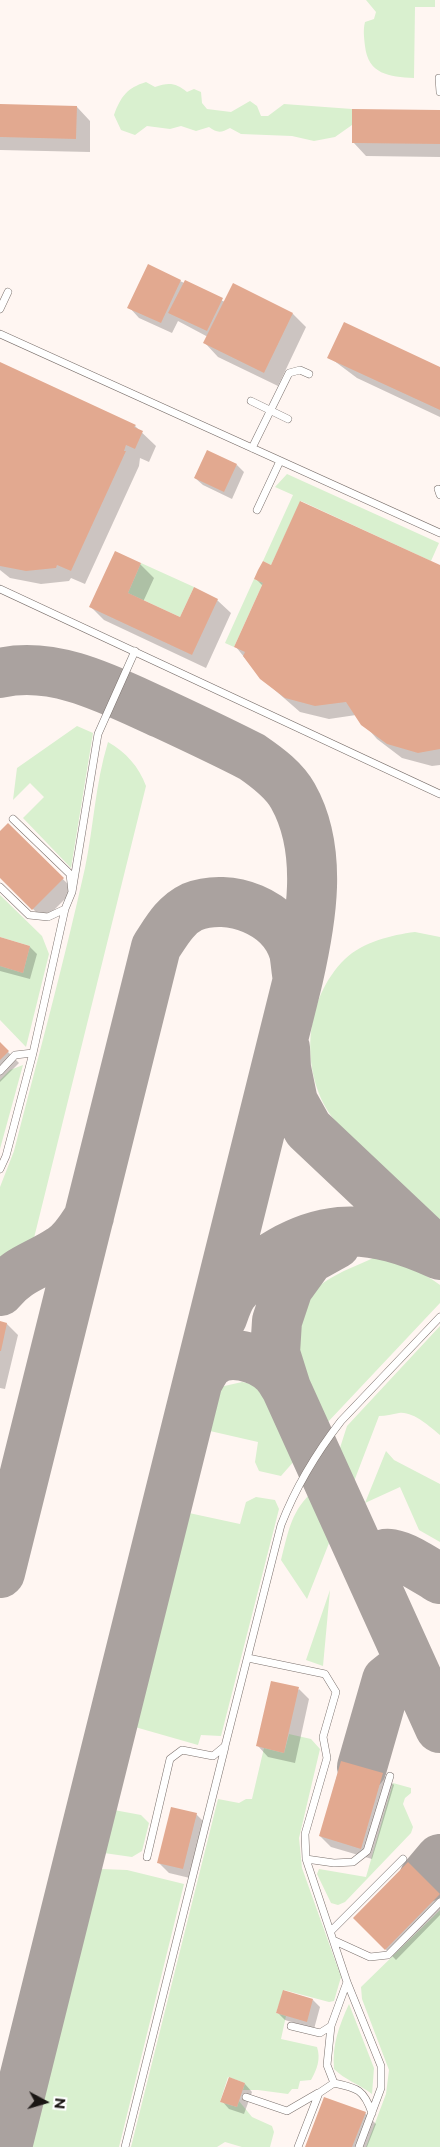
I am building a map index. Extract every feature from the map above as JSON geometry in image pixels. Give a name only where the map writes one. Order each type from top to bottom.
[{"type":"lane","points":[[439,78],[440,92]]},
{"type":"lane","points":[[0,309],[8,292]]},
{"type":"lane","points":[[0,334],[440,533]]},
{"type":"lane","points":[[252,448],[289,374],[300,370],[309,374]]},
{"type":"lane","points":[[251,401],[288,419]]},
{"type":"lane","points":[[257,510],[280,461]]},
{"type":"lane","points":[[0,589],[440,794]]},
{"type":"lane","points":[[0,1170],[6,1156],[33,1053],[65,909],[72,892],[98,734],[135,651]]},
{"type":"lane","points":[[14,820],[70,874],[72,892]]},
{"type":"lane","points":[[0,887],[30,915],[48,916],[65,909]]},
{"type":"lane","points":[[0,1071],[15,1055],[33,1053]]},
{"type":"lane","points":[[125,2147],[281,1525],[290,1503],[341,1421],[440,1317]]},
{"type":"lane","points":[[248,1658],[325,1674],[336,1692],[324,1737],[327,1758],[305,1834],[306,1858],[347,1982],[380,2066],[381,2088],[359,2147]]},
{"type":"lane","points":[[147,1857],[170,1760],[182,1750],[213,1756],[225,1746]]},
{"type":"lane","points":[[306,1858],[334,1863],[353,1862],[367,1851],[390,1776]]},
{"type":"lane","points":[[331,1931],[403,1858]]},
{"type":"lane","points":[[335,1941],[370,1957],[388,1955],[440,1902]]},
{"type":"lane","points":[[334,2084],[327,2065],[331,2026],[347,1982]]},
{"type":"lane","points":[[291,2026],[320,2034],[331,2026]]},
{"type":"lane","points":[[246,2097],[288,2111],[334,2084],[351,2086],[366,2096],[372,2113]]},
{"type":"lane","points":[[298,2147],[319,2093]]},
{"type":"green space","points":[[366,0],[435,0],[435,7],[415,7],[414,78],[388,75],[370,63],[365,46],[364,28],[365,22],[374,19],[376,12]]},
{"type":"green space","points":[[146,82],[155,87],[172,84],[187,92],[194,89],[201,92],[202,103],[207,109],[231,112],[250,101],[257,106],[261,116],[268,116],[284,104],[352,109],[352,125],[335,137],[314,141],[292,136],[241,134],[230,128],[219,132],[209,127],[196,131],[181,126],[170,129],[147,126],[135,135],[121,130],[114,115],[125,94],[134,87]]},
{"type":"green space","points":[[287,474],[439,543],[431,561],[301,501],[271,565],[263,561],[293,495],[275,487]]},
{"type":"green space","points":[[141,563],[194,587],[180,617],[128,593]]},
{"type":"green space","points":[[254,579],[263,583],[234,647],[225,643]]},
{"type":"green space","points":[[77,726],[93,733],[71,868],[23,818],[44,797],[30,783],[13,800],[17,768]]},
{"type":"green space","points":[[108,742],[121,750],[131,761],[140,773],[146,786],[34,1238],[0,1260],[0,1187],[14,1151],[68,939],[85,868],[100,774]]},
{"type":"green space","points":[[0,895],[42,936],[49,954],[26,1047],[0,1020],[0,966],[23,973],[30,946],[0,937]]},
{"type":"green space","points":[[415,932],[440,937],[440,1220],[350,1137],[332,1117],[321,1099],[314,1079],[311,1057],[314,1014],[321,994],[331,975],[345,959],[360,948],[387,937]]},
{"type":"green space","points":[[23,1065],[0,1149],[0,1080],[10,1070]]},
{"type":"green space","points":[[375,1257],[409,1266],[440,1285],[440,1303],[326,1424],[308,1388],[299,1363],[297,1337],[302,1311],[316,1289],[326,1281]]},
{"type":"green space","points":[[440,1326],[440,1435],[410,1414],[399,1413],[379,1416],[353,1484],[339,1451],[347,1426]]},
{"type":"green space","points":[[242,1382],[252,1384],[268,1397],[295,1460],[281,1476],[259,1471],[255,1462],[258,1442],[210,1431],[220,1387]]},
{"type":"green space","points":[[386,1451],[394,1460],[440,1484],[440,1542],[419,1530],[400,1487],[365,1503]]},
{"type":"green space","points":[[310,1494],[331,1538],[307,1599],[281,1560],[294,1517]]},
{"type":"green space","points":[[256,1497],[275,1500],[279,1509],[221,1736],[201,1735],[198,1745],[135,1727],[189,1513],[240,1524],[246,1502]]},
{"type":"green space","points":[[330,1590],[323,1666],[306,1660]]},
{"type":"green space","points":[[289,1734],[311,1739],[320,1749],[299,1838],[302,1868],[341,1977],[334,2001],[329,2002],[284,1990],[276,2013],[286,2016],[281,2039],[317,2047],[319,2056],[317,2068],[311,2080],[300,2081],[298,2089],[292,2089],[288,2094],[243,2090],[245,2083],[228,2077],[220,2102],[237,2107],[239,2101],[252,2117],[272,2126],[274,2132],[270,2147],[242,2147],[225,2142],[217,2147],[131,2147],[218,1799],[239,1803],[246,1799],[252,1799],[264,1748],[284,1753]]},
{"type":"green space","points":[[393,1783],[411,1788],[411,1793],[405,1798],[403,1804],[413,1827],[411,1833],[345,1902],[338,1905],[331,1903],[317,1874],[319,1869],[366,1877]]},
{"type":"green space","points":[[114,1810],[141,1815],[149,1823],[142,1851],[132,1857],[104,1853]]},
{"type":"green space","points":[[101,1869],[127,1870],[184,1884],[119,2147],[30,2147]]},
{"type":"green space","points":[[440,1910],[440,2147],[366,2147],[386,2094],[389,2070],[362,1999],[361,1987]]},
{"type":"green space","points":[[349,2004],[374,2068],[372,2094],[334,2069],[334,2051],[337,2035]]},
{"type":"building","points":[[0,104],[77,106],[76,139],[0,137]]},
{"type":"building","points":[[352,109],[440,110],[440,144],[352,143]]},
{"type":"building","points":[[148,264],[181,280],[161,323],[127,308]]},
{"type":"building","points":[[185,280],[223,298],[207,331],[168,313]]},
{"type":"building","points":[[233,283],[293,313],[264,373],[203,343]]},
{"type":"building","points":[[344,322],[440,367],[440,410],[327,358]]},
{"type":"building","points":[[0,362],[136,425],[134,427],[143,431],[135,449],[126,445],[124,451],[126,451],[71,571],[57,565],[56,568],[26,571],[0,566]]},
{"type":"building","points":[[207,450],[237,464],[224,492],[194,478]]},
{"type":"building","points":[[300,501],[440,565],[440,749],[418,753],[387,744],[361,725],[346,702],[315,706],[285,698],[260,679],[243,656],[245,652],[234,647],[263,583],[254,579],[258,570],[263,561],[271,565]]},
{"type":"building","points":[[115,551],[141,563],[128,593],[180,617],[194,587],[218,599],[192,655],[89,607]]},
{"type":"building","points":[[8,823],[64,878],[32,910],[0,878],[0,831]]},
{"type":"building","points":[[0,937],[30,946],[23,973],[0,966]]},
{"type":"building","points":[[0,1042],[9,1051],[0,1060]]},
{"type":"building","points":[[0,1321],[7,1323],[1,1351],[0,1351]]},
{"type":"building","points":[[271,1681],[299,1687],[284,1753],[256,1746]]},
{"type":"building","points":[[341,1761],[383,1773],[361,1849],[319,1836]]},
{"type":"building","points":[[171,1807],[197,1813],[183,1869],[157,1863]]},
{"type":"building","points":[[408,1862],[440,1894],[385,1950],[353,1918]]},
{"type":"building","points":[[283,1990],[313,1999],[307,2022],[276,2013]]},
{"type":"building","points":[[229,2077],[245,2083],[237,2107],[220,2102]]},
{"type":"building","points":[[324,2097],[366,2112],[352,2147],[305,2147]]},
{"type":"taxiway","points":[[0,673],[21,670],[42,671],[84,680],[125,696],[252,757],[270,770],[293,796],[303,817],[312,863],[310,911],[298,979],[7,2147]]},
{"type":"taxiway","points":[[0,1573],[156,947],[167,930],[186,910],[207,903],[238,904],[266,916],[288,938],[294,952],[298,979]]},
{"type":"taxiway","points":[[285,1048],[286,1068],[293,1102],[308,1129],[433,1247]]},
{"type":"taxiway","points":[[0,1291],[21,1272],[66,1247],[89,1217]]},
{"type":"taxiway","points":[[222,1318],[233,1293],[254,1271],[280,1252],[325,1234],[340,1232],[379,1234],[416,1245],[440,1255]]},
{"type":"taxiway","points":[[286,1388],[275,1353],[277,1321],[288,1288],[309,1259],[336,1244]]},
{"type":"taxiway","points":[[198,1381],[209,1364],[225,1356],[234,1355],[252,1358],[275,1372],[286,1388],[440,1728]]},
{"type":"taxiway","points":[[374,1582],[374,1566],[379,1557],[386,1554],[396,1555],[408,1560],[440,1579]]},
{"type":"taxiway","points":[[362,1767],[387,1680],[397,1672],[409,1673],[420,1683]]},
{"type":"taxiway","points":[[424,1878],[440,1859]]}]
